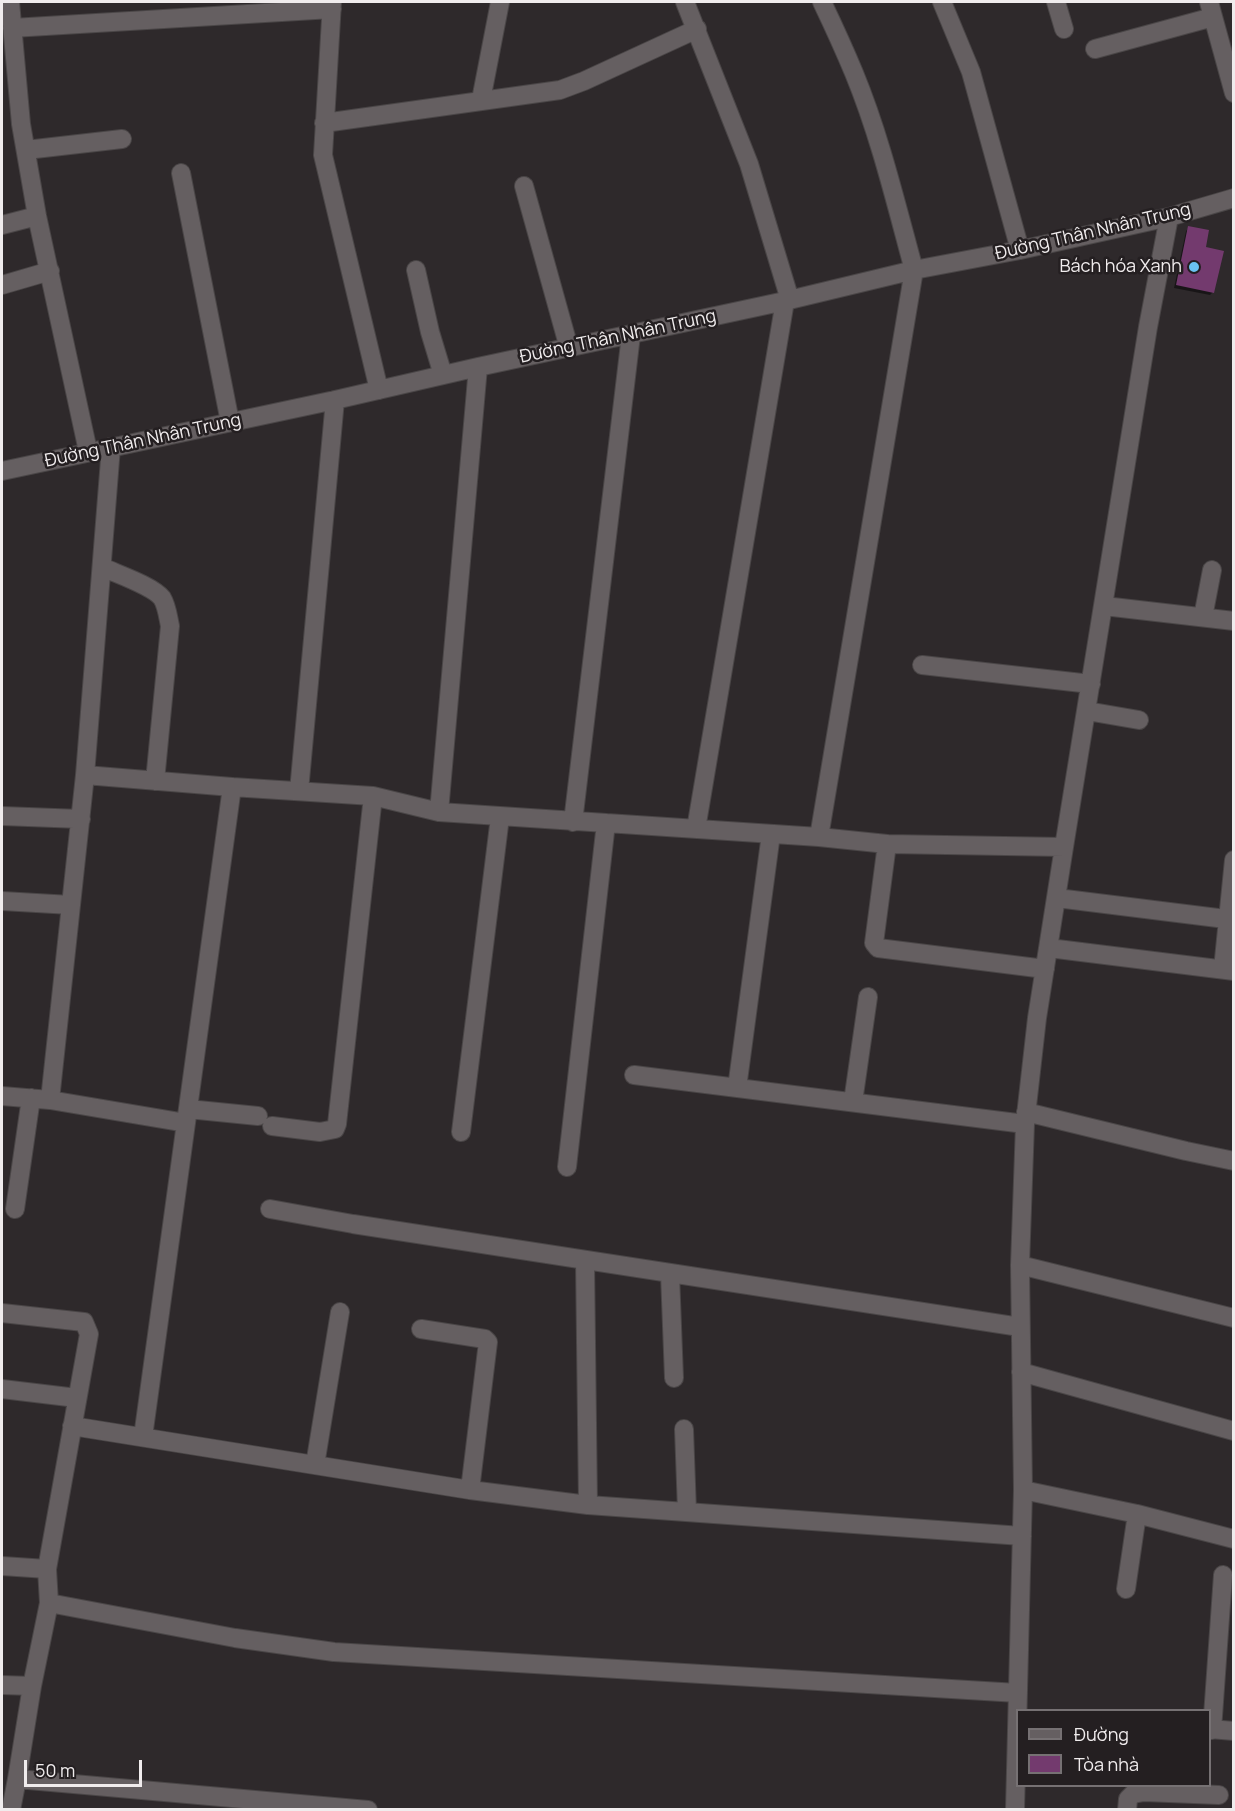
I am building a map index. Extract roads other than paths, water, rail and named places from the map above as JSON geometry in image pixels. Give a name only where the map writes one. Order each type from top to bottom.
[{"type":"street","points":[[10,2],[16,87],[37,216],[88,451]]},
{"type":"street","points":[[481,100],[500,2]]},
{"type":"street","points":[[685,2],[749,164],[787,300],[696,829]]},
{"type":"street","points":[[819,837],[914,270],[891,182],[872,123],[854,74],[822,2]]},
{"type":"street","points":[[942,2],[971,72],[1020,250]]},
{"type":"street","points":[[1056,2],[1064,29]]},
{"type":"street","points":[[12,28],[332,5],[323,155],[380,390]]},
{"type":"street","points":[[1095,49],[1211,9],[1233,93]]},
{"type":"street","points":[[324,123],[560,90],[697,29]]},
{"type":"street","points":[[26,150],[122,139]]},
{"type":"street","points":[[181,173],[230,422]]},
{"type":"street","points":[[525,186],[569,348]]},
{"type":"street","name":"Đường Thân Nhân Trung","points":[[2,471],[631,335],[914,270],[1020,250],[1169,217],[1233,198]]},
{"type":"street","points":[[2,225],[37,216]]},
{"type":"street","points":[[1017,1709],[1023,1490],[1020,1265],[1026,1118],[1037,1018],[1148,327],[1169,217]]},
{"type":"street","points":[[416,270],[430,332],[443,375]]},
{"type":"street","points":[[2,285],[50,271]]},
{"type":"street","points":[[573,822],[631,335]]},
{"type":"street","points":[[439,812],[478,367]]},
{"type":"street","points":[[299,791],[335,400]]},
{"type":"street","points":[[50,1100],[81,819],[111,447]]},
{"type":"street","points":[[102,567],[157,593],[164,600],[167,611],[170,626],[155,781]]},
{"type":"street","points":[[1203,617],[1212,570]]},
{"type":"street","points":[[1104,606],[1233,621]]},
{"type":"street","points":[[922,665],[1091,684]]},
{"type":"street","points":[[1087,711],[1139,720]]},
{"type":"street","points":[[85,775],[232,788],[373,796],[439,812],[500,817],[819,837],[887,844],[1064,848]]},
{"type":"street","points":[[142,1437],[232,788]]},
{"type":"street","points":[[2,1096],[187,1116],[265,1121],[326,1132],[335,1129],[373,796]]},
{"type":"street","points":[[2,816],[81,819]]},
{"type":"street","points":[[461,1132],[500,817]]},
{"type":"street","points":[[567,1167],[606,823]]},
{"type":"street","points":[[737,1088],[771,834]]},
{"type":"street","points":[[887,844],[874,943],[878,948],[1045,969]]},
{"type":"street","points":[[1049,948],[1228,970],[1233,860]]},
{"type":"street","points":[[1057,898],[1231,920]]},
{"type":"street","points":[[2,901],[71,905]]},
{"type":"street","points":[[853,1102],[868,997]]},
{"type":"street","points":[[634,1075],[853,1102],[1026,1118],[1233,1161]]},
{"type":"street","points":[[15,1209],[31,1098]]},
{"type":"street","points":[[270,1209],[670,1274],[1020,1327]]},
{"type":"street","points":[[585,1260],[588,1505]]},
{"type":"street","points":[[1020,1265],[1233,1318]]},
{"type":"street","points":[[670,1274],[674,1378]]},
{"type":"street","points":[[315,1465],[340,1312]]},
{"type":"street","points":[[2,1313],[84,1322],[89,1334],[46,1569],[49,1603],[10,1809]]},
{"type":"street","points":[[422,1329],[488,1342],[470,1490]]},
{"type":"street","points":[[1021,1372],[1233,1431]]},
{"type":"street","points":[[2,1389],[78,1398]]},
{"type":"street","points":[[72,1426],[470,1490],[588,1505],[1022,1536]]},
{"type":"street","points":[[684,1429],[687,1511]]},
{"type":"street","points":[[1023,1490],[1137,1514],[1233,1539]]},
{"type":"street","points":[[1126,1589],[1137,1514]]},
{"type":"street","points":[[2,1566],[46,1569]]},
{"type":"street","points":[[1223,1575],[1211,1730],[1233,1731]]},
{"type":"street","points":[[49,1603],[236,1638],[334,1652],[1018,1693]]},
{"type":"street","points":[[2,1685],[32,1686]]},
{"type":"street","points":[[1015,1809],[1016,1762]]},
{"type":"street","points":[[17,1779],[368,1809]]},
{"type":"street","points":[[1127,1809],[1128,1799],[1133,1794],[1144,1792],[1219,1795]]},
{"type":"place","name":"Bách hóa Xanh","points":[[1194,267]]}]
